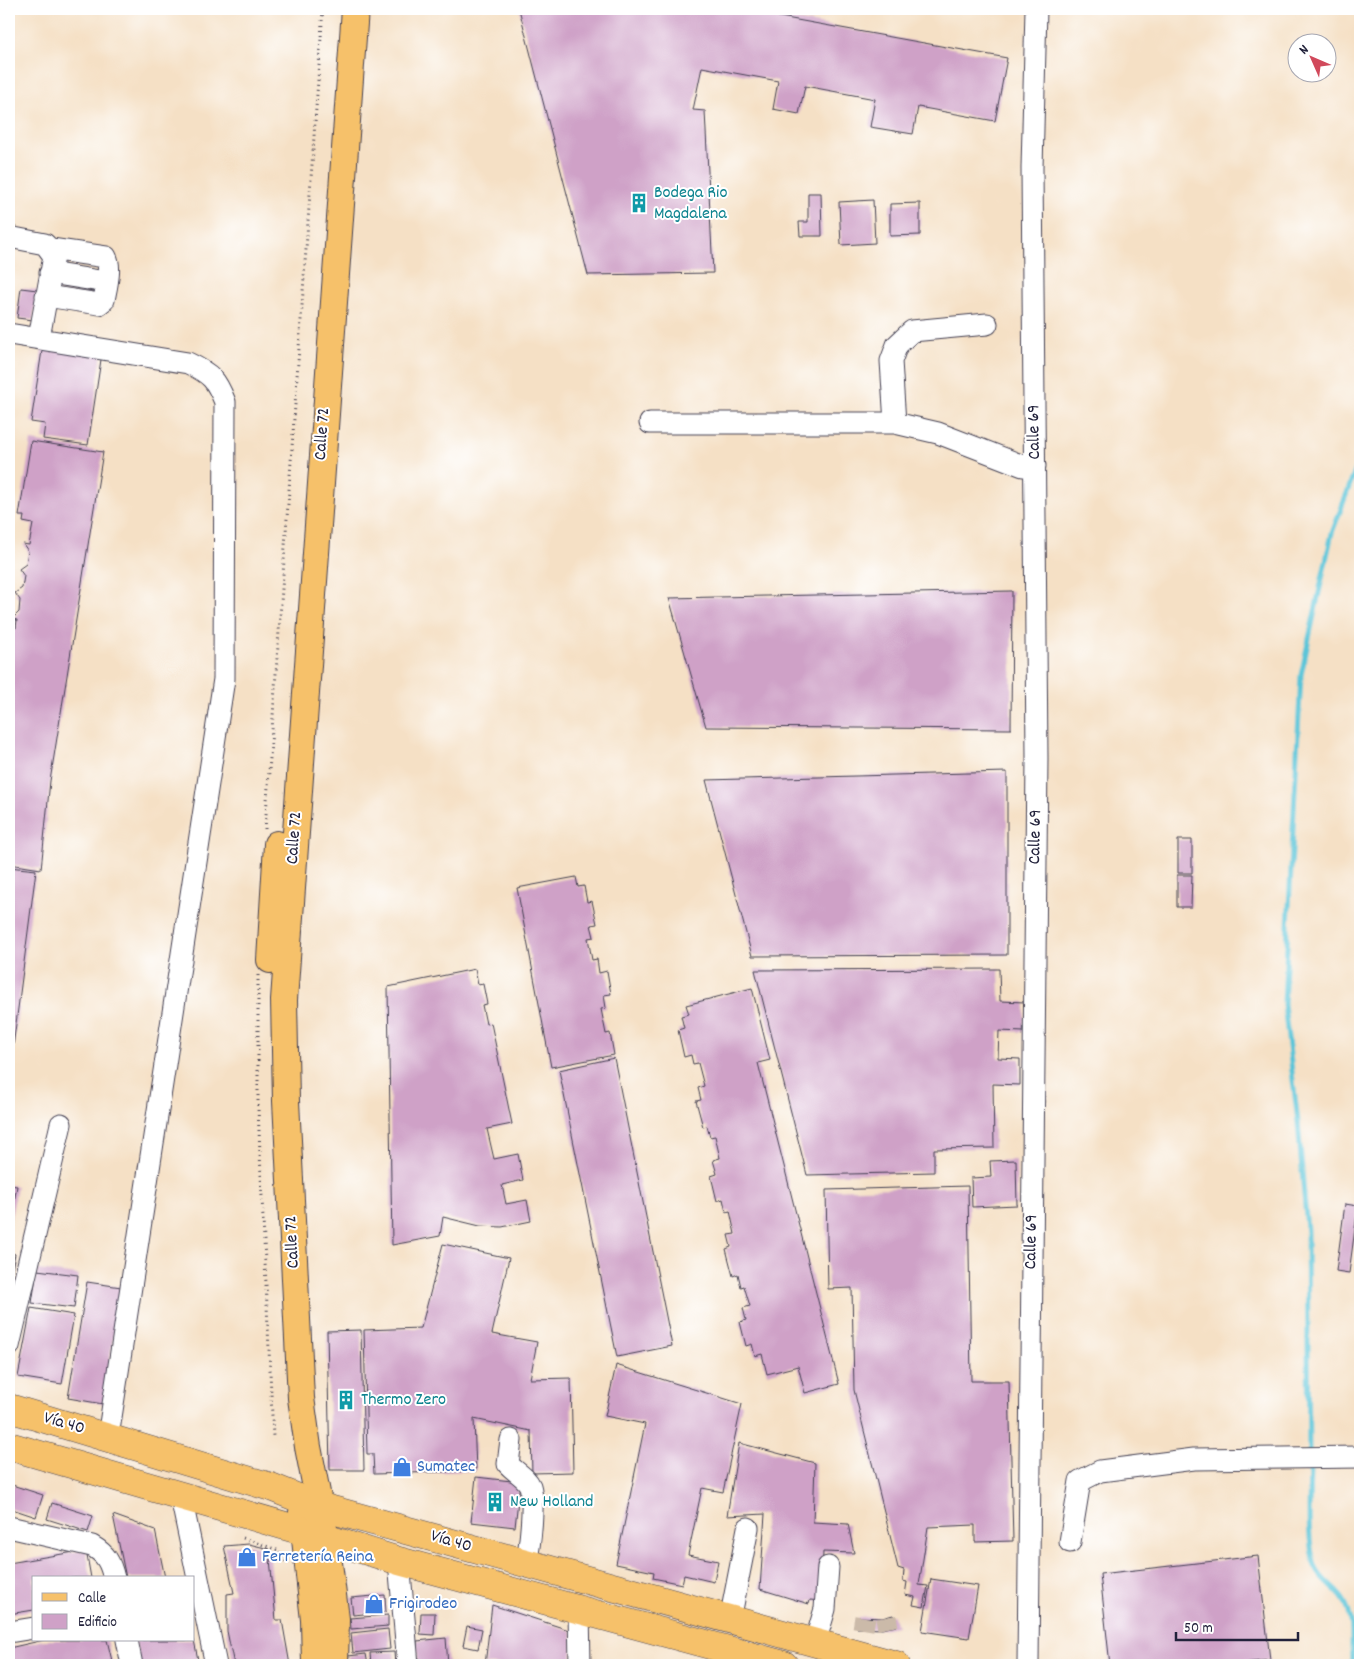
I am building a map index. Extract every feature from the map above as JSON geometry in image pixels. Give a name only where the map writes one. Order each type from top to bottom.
[{"type":"highway","name":"Vía 40","points":[[9,1408],[271,1487],[309,1503],[896,1665]]},
{"type":"highway","name":"Vía 40","points":[[9,1446],[316,1535],[399,1562],[783,1665]]},
{"type":"main road","name":"Calle 72","points":[[335,1665],[336,1620],[309,1503],[290,1449],[277,1266],[269,1004],[271,918],[336,9]]},
{"type":"main road","name":"Calle 72","points":[[309,1503],[301,1398],[286,1110],[284,1000],[355,9]]},
{"type":"main road","name":"Calle 72","points":[[315,1665],[316,1535]]},
{"type":"street","name":"Calle 69","points":[[1028,1665],[1037,758],[1032,168],[1036,9]]},
{"type":"street","points":[[9,237],[45,244],[54,256],[39,338]]},
{"type":"street","points":[[46,296],[99,304],[104,300],[108,262],[106,258],[50,249]]},
{"type":"street","points":[[50,273],[106,282]]},
{"type":"street","points":[[895,423],[891,361],[897,345],[912,331],[987,324]]},
{"type":"street","points":[[9,329],[39,338],[188,363],[208,372],[218,385],[225,402],[224,679],[108,1437]]},
{"type":"street","points":[[650,423],[895,423],[938,432],[1023,466],[1035,466]]},
{"type":"street","points":[[9,1346],[61,1124]]},
{"type":"street","points":[[511,1440],[508,1464],[529,1485],[531,1494],[530,1544],[526,1563]]},
{"type":"street","points":[[1070,1542],[1080,1481],[1100,1471],[1194,1459],[1288,1456],[1360,1457]]},
{"type":"street","points":[[180,1497],[216,1665]]},
{"type":"street","points":[[9,1527],[92,1546],[104,1552],[111,1564],[114,1576]]},
{"type":"street","points":[[730,1620],[748,1528]]},
{"type":"street","points":[[399,1562],[408,1665]]},
{"type":"street","points":[[815,1643],[825,1609],[828,1567]]},
{"type":"street","points":[[579,1610],[580,1665]]},
{"type":"street","points":[[9,1632],[32,1628]]},
{"type":"street","points":[[128,1642],[132,1665]]},
{"type":"path","points":[[264,837],[323,9]]},
{"type":"path","points":[[258,972],[256,1011],[258,1108],[273,1437]]},
{"type":"building","name":"Bodega Rio Magdalena","points":[[519,9],[736,9],[1007,58],[995,121],[918,107],[913,134],[870,127],[875,99],[805,86],[799,114],[773,109],[778,81],[702,67],[693,110],[705,111],[713,273],[588,275]]},
{"type":"building","points":[[808,193],[821,193],[822,236],[800,236],[799,222],[808,222]]},
{"type":"building","points":[[873,200],[875,243],[841,245],[839,202]]},
{"type":"building","points":[[920,203],[920,235],[890,236],[890,204]]},
{"type":"building","points":[[21,288],[37,290],[33,320],[17,318]]},
{"type":"building","points":[[43,344],[102,353],[88,445],[43,439],[45,424],[31,422]]},
{"type":"building","points":[[31,441],[103,452],[50,781],[41,869],[9,864],[9,627],[16,628],[17,620],[12,619],[19,612],[20,600],[15,593],[22,588],[24,576],[19,569],[26,564],[28,551],[23,544],[29,545],[33,524],[23,522],[24,516],[19,516]]},
{"type":"building","points":[[1012,591],[1011,729],[706,727],[669,598]]},
{"type":"building","points":[[1007,772],[1007,955],[752,956],[706,780]]},
{"type":"building","points":[[1178,840],[1192,840],[1192,873],[1178,873]]},
{"type":"building","points":[[9,867],[36,870],[10,1070],[9,1069]]},
{"type":"building","points":[[1177,875],[1192,875],[1191,907],[1177,907]]},
{"type":"building","points":[[576,877],[578,887],[584,886],[587,902],[592,901],[597,924],[591,925],[594,937],[588,938],[592,960],[597,959],[599,973],[607,971],[611,994],[604,995],[606,1008],[601,1009],[606,1034],[610,1033],[614,1055],[551,1067],[517,888]]},
{"type":"building","points":[[475,969],[478,985],[483,984],[487,1004],[482,1005],[486,1024],[491,1023],[512,1124],[487,1129],[494,1159],[518,1154],[523,1180],[502,1185],[506,1204],[527,1200],[531,1221],[502,1227],[480,1226],[443,1217],[440,1236],[392,1245],[388,987]]},
{"type":"building","points":[[999,969],[1000,1001],[1025,1002],[1024,1032],[999,1031],[998,1058],[1020,1059],[1020,1085],[993,1084],[994,1148],[934,1149],[934,1172],[807,1175],[755,970]]},
{"type":"building","points":[[752,988],[770,1060],[758,1063],[839,1384],[805,1393],[798,1366],[767,1374],[762,1354],[755,1356],[752,1344],[746,1346],[740,1322],[746,1320],[743,1308],[750,1306],[744,1286],[741,1287],[738,1274],[733,1276],[726,1249],[731,1247],[728,1235],[735,1234],[730,1211],[726,1212],[723,1199],[717,1201],[711,1176],[717,1174],[713,1160],[720,1158],[715,1136],[710,1137],[707,1126],[703,1127],[696,1101],[701,1100],[698,1088],[704,1086],[698,1063],[693,1064],[691,1055],[684,1057],[678,1030],[684,1028],[681,1016],[689,1014],[686,1005]]},
{"type":"building","points":[[614,1058],[672,1346],[617,1357],[559,1070]]},
{"type":"building","points":[[1016,1160],[1017,1205],[972,1207],[971,1178],[991,1177],[990,1161]]},
{"type":"building","points":[[9,1185],[17,1186],[10,1223],[9,1223]]},
{"type":"building","points":[[968,1186],[971,1381],[1009,1381],[1013,1541],[975,1542],[975,1525],[928,1527],[919,1585],[928,1586],[924,1607],[913,1605],[915,1597],[905,1595],[907,1582],[903,1581],[904,1570],[898,1568],[854,1390],[852,1288],[828,1289],[826,1190]]},
{"type":"building","points":[[1345,1204],[1358,1206],[1349,1273],[1336,1271]]},
{"type":"building","points":[[443,1244],[509,1258],[492,1334],[537,1342],[530,1379],[571,1378],[573,1472],[532,1473],[531,1431],[474,1419],[476,1471],[374,1474],[373,1454],[367,1454],[364,1330],[421,1328]]},
{"type":"building","points":[[9,1252],[15,1254],[10,1280],[9,1280]]},
{"type":"building","points":[[37,1270],[78,1275],[74,1308],[32,1303]]},
{"type":"building","points":[[87,1282],[121,1287],[103,1404],[68,1398]]},
{"type":"building","points":[[31,1308],[74,1315],[62,1384],[18,1377]]},
{"type":"building","name":"Thermo Zero","points":[[361,1330],[364,1470],[330,1470],[327,1331]]},
{"type":"building","points":[[616,1365],[742,1404],[723,1492],[702,1488],[688,1555],[718,1561],[714,1582],[684,1575],[682,1584],[653,1578],[654,1572],[616,1564],[645,1424],[605,1416]]},
{"type":"building","points":[[739,1443],[815,1463],[813,1522],[848,1524],[854,1553],[823,1552],[821,1601],[810,1600],[809,1604],[760,1589],[765,1514],[727,1516]]},
{"type":"building","name":"New Holland","points":[[476,1477],[520,1482],[515,1527],[471,1522]]},
{"type":"building","points":[[9,1484],[43,1495],[36,1517],[9,1508]]},
{"type":"building","points":[[52,1503],[93,1516],[88,1532],[47,1519]]},
{"type":"building","points":[[113,1515],[155,1530],[165,1576],[126,1576]]},
{"type":"building","points":[[249,1544],[269,1549],[276,1620],[282,1620],[290,1665],[234,1665],[227,1631],[227,1594],[234,1593],[224,1546]]},
{"type":"building","points":[[86,1550],[91,1576],[32,1576],[32,1610],[9,1614],[9,1563]]},
{"type":"building","points":[[1258,1556],[1270,1660],[1224,1665],[1110,1665],[1100,1574]]},
{"type":"building","points":[[931,1579],[978,1586],[969,1638],[922,1631]]},
{"type":"building","points":[[385,1595],[386,1612],[353,1615],[351,1598]]},
{"type":"building","points":[[492,1605],[572,1631],[572,1665],[485,1665]]},
{"type":"building","points":[[421,1613],[435,1613],[434,1635],[420,1634]]},
{"type":"building","points":[[388,1615],[388,1626],[351,1629],[350,1618]]},
{"type":"building","points":[[893,1615],[897,1626],[882,1629],[857,1628],[859,1617],[882,1618]]},
{"type":"building","points":[[467,1626],[482,1629],[478,1649],[463,1646]]},
{"type":"building","points":[[388,1629],[390,1649],[353,1653],[351,1633]]},
{"type":"building","points":[[446,1638],[448,1665],[418,1665],[417,1641]]},
{"type":"building","points":[[35,1642],[107,1642],[113,1665],[9,1665],[9,1648]]},
{"type":"building","points":[[135,1642],[194,1642],[199,1665],[140,1665]]},
{"type":"building","points":[[394,1652],[395,1665],[371,1665],[370,1653]]},
{"type":"building","points":[[366,1654],[368,1665],[349,1665],[348,1656]]},
{"type":"waterway","points":[[1309,1453],[1307,1230],[1298,1122],[1284,1004],[1301,675],[1332,533],[1360,458]]},
{"type":"waterway","points":[[1310,1462],[1309,1515],[1312,1555],[1319,1574],[1337,1592],[1348,1608],[1352,1626],[1352,1665]]},
{"type":"tunnel","points":[[863,1629],[865,1617]]},
{"type":"tunnel","points":[[886,1617],[888,1628]]},
{"type":"place","name":"Bodega Rio Magdalena","points":[[639,203]]},
{"type":"place","name":"Thermo Zero","points":[[346,1400]]},
{"type":"place","name":"Sumatec","points":[[402,1467]]},
{"type":"place","name":"New Holland","points":[[495,1502]]},
{"type":"place","name":"Ferretería Reina","points":[[247,1557]]},
{"type":"place","name":"Frigirodeo","points":[[374,1604]]}]
